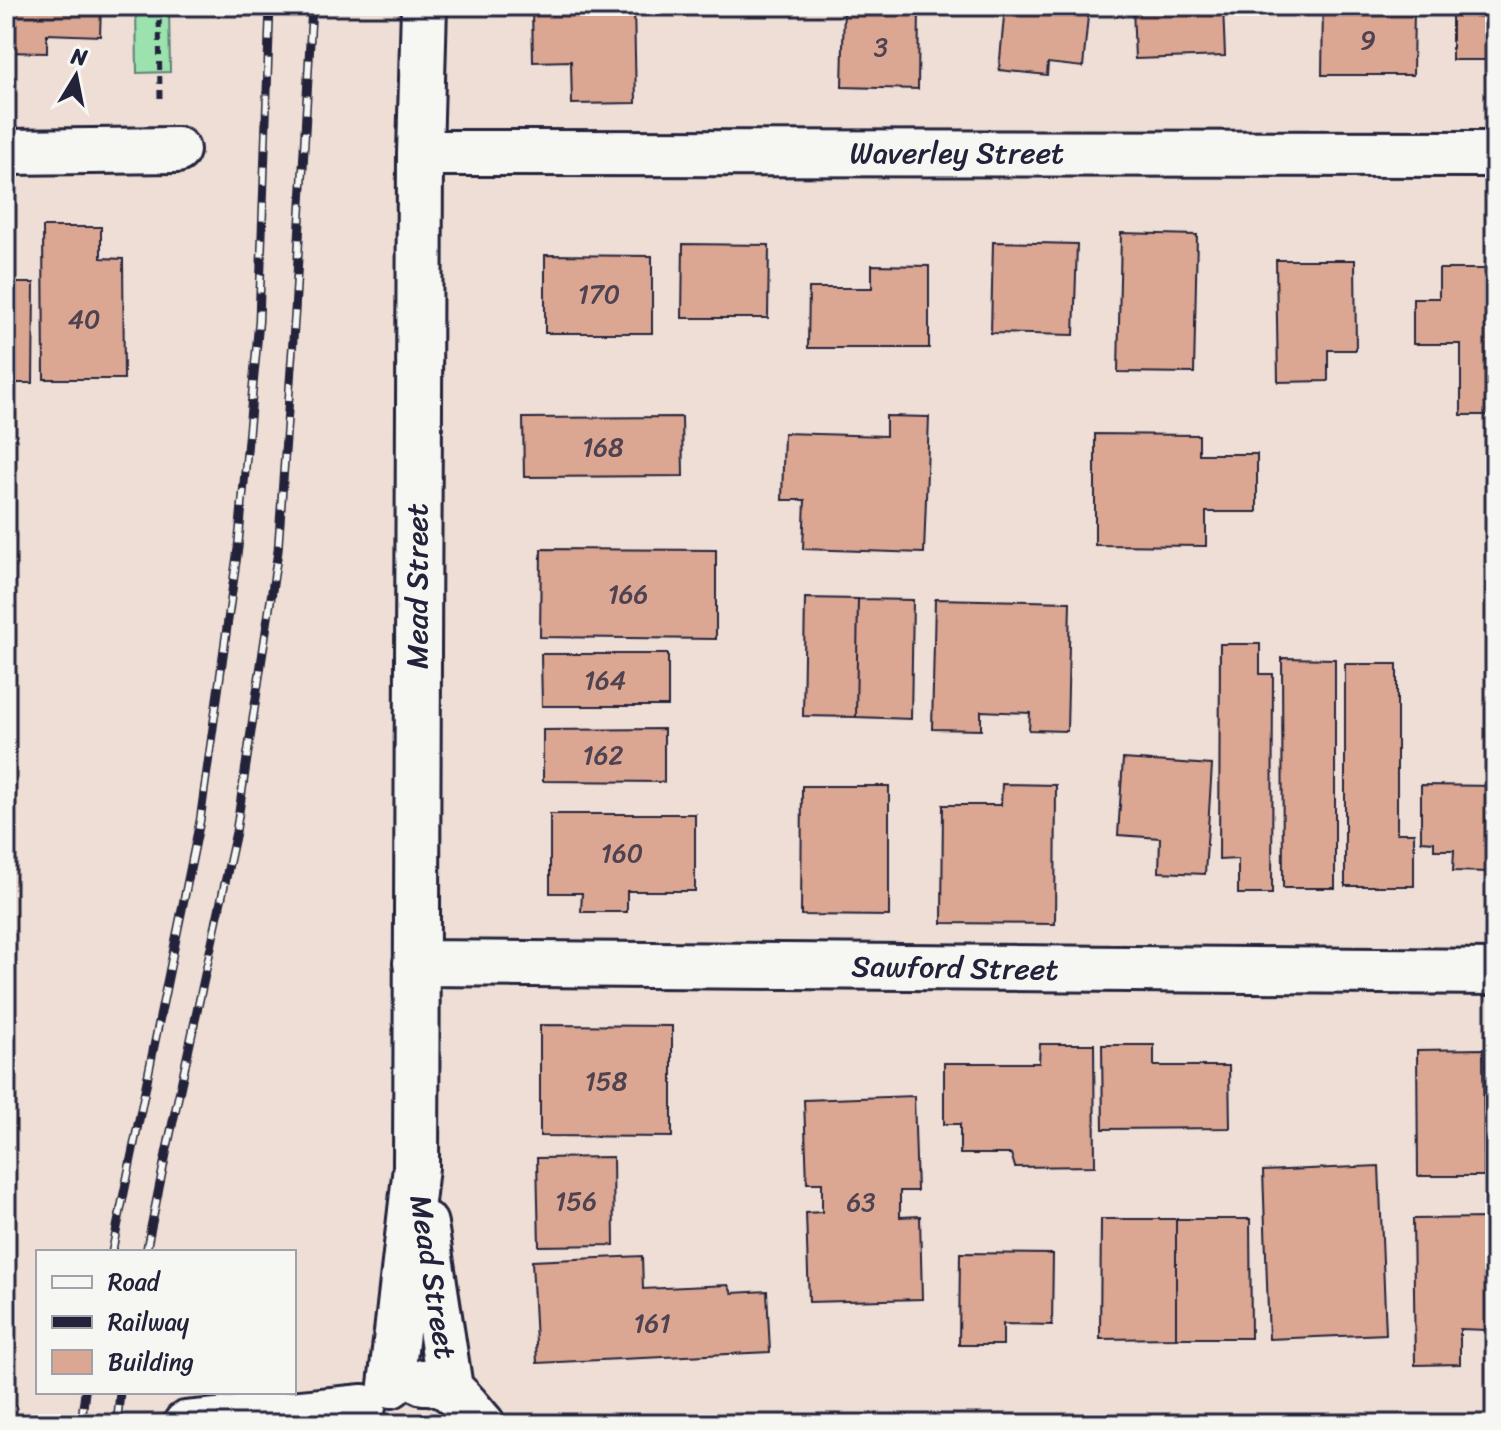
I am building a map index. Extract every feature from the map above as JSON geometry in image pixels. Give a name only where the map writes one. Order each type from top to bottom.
[{"type":"street","name":"Mead Street","points":[[424,6],[420,153],[416,1167],[450,1388]]},
{"type":"street","points":[[6,152],[169,150]]},
{"type":"street","name":"Waverley Street","points":[[420,153],[1495,154]]},
{"type":"street","name":"Sawford Street","points":[[416,963],[1495,972]]},
{"type":"street","name":"Mead Street","points":[[370,1405],[416,1167]]},
{"type":"street","points":[[186,1424],[370,1405],[432,1381],[450,1388],[482,1424]]},
{"type":"path","points":[[159,6],[169,150]]},
{"type":"green space","points":[[136,6],[169,6],[170,72],[137,73]]},
{"type":"building","points":[[7,6],[101,6],[100,36],[47,34],[47,53],[6,52]]},
{"type":"building","points":[[532,6],[634,6],[636,103],[572,104],[571,61],[533,62]]},
{"type":"building","points":[[844,6],[919,6],[918,89],[842,87]]},
{"type":"building","points":[[1005,6],[1089,6],[1083,67],[1048,63],[1047,75],[999,70]]},
{"type":"building","points":[[1133,6],[1223,6],[1225,56],[1135,59]]},
{"type":"building","points":[[1323,6],[1414,6],[1413,75],[1322,75]]},
{"type":"building","points":[[1472,6],[1495,6],[1495,60],[1452,60],[1452,9],[1473,9]]},
{"type":"building","points":[[43,227],[101,227],[101,258],[123,259],[124,379],[44,379]]},
{"type":"building","points":[[1121,233],[1197,235],[1194,373],[1118,372]]},
{"type":"building","points":[[993,242],[1077,244],[1074,335],[991,333]]},
{"type":"building","points":[[683,244],[769,245],[768,318],[682,318]]},
{"type":"building","points":[[545,255],[652,256],[652,333],[545,333]]},
{"type":"building","points":[[1276,260],[1355,260],[1356,350],[1328,350],[1328,381],[1278,382]]},
{"type":"building","points":[[872,265],[929,266],[929,348],[808,348],[809,288],[872,288]]},
{"type":"building","points":[[1439,269],[1495,269],[1495,415],[1461,415],[1461,344],[1413,344],[1413,298],[1439,298]]},
{"type":"building","points":[[6,283],[34,283],[33,383],[6,383]]},
{"type":"building","points":[[886,416],[929,417],[924,553],[803,549],[805,500],[782,500],[784,433],[886,436]]},
{"type":"building","points":[[682,417],[683,476],[524,477],[523,418]]},
{"type":"building","points":[[1095,434],[1199,435],[1199,454],[1257,454],[1257,512],[1206,512],[1206,546],[1095,545]]},
{"type":"building","points":[[541,549],[716,550],[716,639],[540,637]]},
{"type":"building","points":[[805,598],[858,599],[856,717],[803,716]]},
{"type":"building","points":[[858,599],[913,600],[911,719],[856,717]]},
{"type":"building","points":[[935,599],[1070,602],[1067,731],[1029,730],[1030,713],[981,711],[981,730],[932,729]]},
{"type":"building","points":[[1220,644],[1260,644],[1260,674],[1273,674],[1272,894],[1238,894],[1238,859],[1219,860]]},
{"type":"building","points":[[541,654],[668,654],[668,706],[542,706]]},
{"type":"building","points":[[1282,658],[1335,659],[1335,888],[1283,888]]},
{"type":"building","points":[[1345,664],[1397,664],[1397,833],[1414,833],[1414,886],[1345,886]]},
{"type":"building","points":[[664,729],[664,782],[543,781],[543,730]]},
{"type":"building","points":[[1123,759],[1212,765],[1205,874],[1159,872],[1160,838],[1118,835]]},
{"type":"building","points":[[1002,784],[1056,785],[1055,924],[942,923],[943,805],[1001,805]]},
{"type":"building","points":[[1421,785],[1495,786],[1495,884],[1491,884],[1491,872],[1453,871],[1454,850],[1434,850],[1434,842],[1421,841]]},
{"type":"building","points":[[802,786],[889,786],[889,916],[801,915]]},
{"type":"building","points":[[550,814],[695,814],[695,891],[627,891],[627,912],[581,912],[582,893],[550,893]]},
{"type":"building","points":[[540,1025],[672,1026],[672,1137],[540,1136]]},
{"type":"building","points":[[1040,1044],[1094,1044],[1095,1166],[1015,1167],[1011,1154],[960,1154],[960,1124],[944,1124],[944,1063],[1039,1063]]},
{"type":"building","points":[[1102,1045],[1154,1045],[1154,1066],[1229,1066],[1230,1128],[1103,1129]]},
{"type":"building","points":[[1483,1049],[1484,1176],[1418,1176],[1417,1050]]},
{"type":"building","points":[[1492,1051],[1495,1051],[1494,1182]]},
{"type":"building","points":[[914,1096],[917,1191],[900,1191],[900,1217],[920,1216],[922,1299],[809,1302],[806,1213],[822,1212],[822,1183],[807,1183],[804,1100]]},
{"type":"building","points":[[613,1157],[614,1245],[539,1246],[537,1158]]},
{"type":"building","points":[[1379,1166],[1386,1334],[1269,1339],[1263,1171]]},
{"type":"building","points":[[1487,1218],[1488,1330],[1460,1329],[1460,1364],[1415,1365],[1413,1219]]},
{"type":"building","points":[[1101,1219],[1176,1219],[1176,1338],[1100,1339]]},
{"type":"building","points":[[1176,1219],[1250,1219],[1251,1338],[1176,1338]]},
{"type":"building","points":[[960,1253],[1053,1254],[1052,1325],[1003,1324],[1003,1345],[959,1345]]},
{"type":"building","points":[[642,1256],[643,1289],[728,1285],[732,1293],[767,1291],[770,1352],[537,1363],[532,1261]]},
{"type":"building","points":[[1495,1277],[1495,1330],[1488,1330],[1488,1278]]},
{"type":"railway","points":[[112,1250],[200,821],[238,548],[259,321],[270,6]]},
{"type":"railway","points":[[146,1250],[236,832],[278,551],[312,6]]},
{"type":"railway","points":[[81,1424],[85,1394]]},
{"type":"railway","points":[[117,1424],[120,1394]]}]
